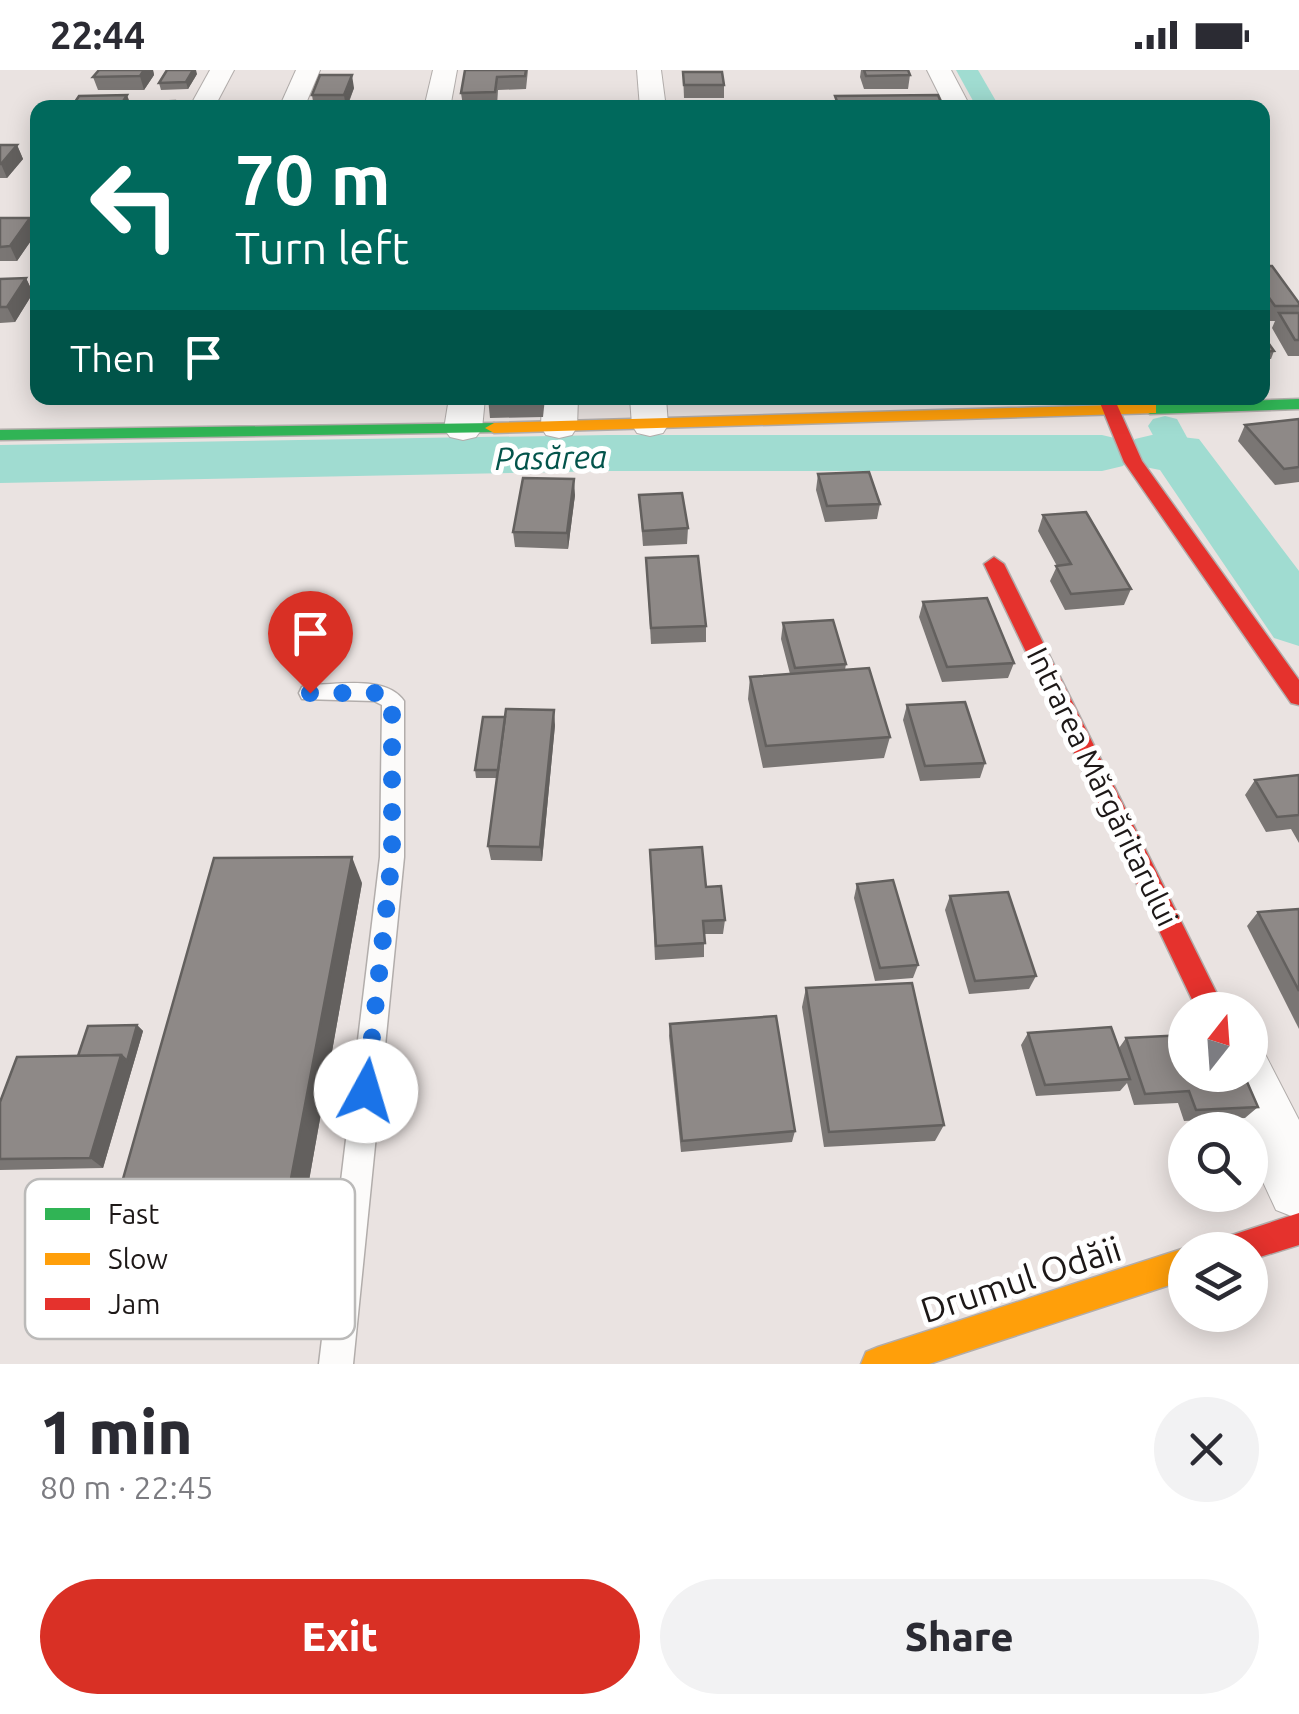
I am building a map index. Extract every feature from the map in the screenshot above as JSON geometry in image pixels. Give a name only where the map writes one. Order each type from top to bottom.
[{"type":"street","points":[[205,100],[222,70]]},
{"type":"street","points":[[294,100],[308,70]]},
{"type":"street","points":[[439,100],[446,70]]},
{"type":"street","points":[[649,70],[652,100]]},
{"type":"street","points":[[939,70],[955,100]]},
{"type":"street","points":[[1270,404],[1299,404]]},
{"type":"street","points":[[0,435],[465,413],[1110,405],[1132,462],[1299,697]]},
{"type":"street","name":"Intrarea Mărgăritarului","points":[[994,564],[1203,992]]},
{"type":"street","points":[[1252,1092],[1299,1187]]},
{"type":"street","points":[[1268,1239],[1299,1229]]},
{"type":"street","name":"Drumul Odăii","points":[[878,1364],[1168,1270]]},
{"type":"lane","points":[[310,693],[377,693],[392,702],[392,857],[355,1192]]},
{"type":"lane","points":[[336,1364],[339,1339]]},
{"type":"building","points":[[99,70],[144,70],[140,76],[93,77]]},
{"type":"building","points":[[167,70],[193,70],[186,82],[159,83]]},
{"type":"building","points":[[465,70],[526,70],[525,76],[497,77],[495,92],[461,93]]},
{"type":"building","points":[[864,70],[908,70],[910,75],[866,76]]},
{"type":"building","points":[[683,72],[722,72],[724,85],[684,85]]},
{"type":"building","points":[[320,75],[352,75],[344,95],[312,95]]},
{"type":"building","points":[[127,95],[124,100],[76,100],[79,96]]},
{"type":"building","points":[[938,95],[940,100],[836,100],[835,96]]},
{"type":"building","points":[[0,145],[17,145],[1,164],[0,164]]},
{"type":"building","points":[[0,218],[30,218],[10,246],[0,247]]},
{"type":"building","points":[[1270,266],[1299,303],[1275,306],[1270,299]]},
{"type":"building","points":[[26,278],[7,307],[0,307],[0,279]]},
{"type":"building","points":[[1279,313],[1299,313],[1299,340],[1295,340]]},
{"type":"building","points":[[1299,419],[1299,467],[1284,469],[1245,425]]},
{"type":"building","points":[[869,472],[880,504],[827,506],[818,474]]},
{"type":"building","points":[[523,478],[574,479],[567,533],[513,532]]},
{"type":"building","points":[[682,493],[688,528],[643,531],[639,495]]},
{"type":"building","points":[[1086,512],[1131,589],[1071,594],[1056,566],[1071,564],[1043,515]]},
{"type":"building","points":[[698,556],[706,626],[651,628],[646,558]]},
{"type":"building","points":[[987,598],[1014,663],[947,667],[923,602]]},
{"type":"building","points":[[833,620],[846,664],[795,668],[783,623]]},
{"type":"building","points":[[869,668],[890,737],[766,746],[750,677]]},
{"type":"building","points":[[965,702],[985,763],[925,766],[907,705]]},
{"type":"building","points":[[506,709],[554,710],[540,847],[488,846]]},
{"type":"building","points":[[483,717],[505,717],[498,770],[475,770]]},
{"type":"building","points":[[1299,775],[1299,815],[1277,817],[1255,780]]},
{"type":"building","points":[[702,847],[706,887],[721,886],[725,920],[703,921],[705,943],[656,946],[650,850]]},
{"type":"building","points":[[352,857],[291,1179],[123,1179],[214,858]]},
{"type":"building","points":[[893,880],[918,965],[880,968],[857,884]]},
{"type":"building","points":[[1008,892],[1036,976],[975,981],[950,896]]},
{"type":"building","points":[[1299,909],[1299,991],[1258,912]]},
{"type":"building","points":[[912,983],[944,1125],[829,1132],[806,988]]},
{"type":"building","points":[[776,1016],[795,1131],[682,1141],[670,1024]]},
{"type":"building","points":[[137,1025],[127,1061],[121,1055],[78,1056],[88,1026]]},
{"type":"building","points":[[1111,1027],[1130,1079],[1045,1085],[1028,1033]]},
{"type":"building","points":[[1168,1036],[1168,1092],[1174,1092],[1145,1094],[1126,1038]]},
{"type":"building","points":[[121,1055],[90,1158],[0,1159],[0,1102],[17,1057]]},
{"type":"building","points":[[1189,1092],[1251,1092],[1258,1107],[1196,1110]]},
{"type":"waterway","points":[[967,70],[984,100]]},
{"type":"waterway","points":[[1165,426],[1178,452]]},
{"type":"waterway","name":"Pasărea","points":[[1156,452],[1178,452],[1299,621]]},
{"type":"waterway","name":"Pasărea","points":[[0,464],[608,453],[1102,453]]},
{"type":"traffic: fast","points":[[1270,405],[1299,404]]},
{"type":"traffic: fast","points":[[1150,409],[1269,405]]},
{"type":"traffic: fast","points":[[0,435],[494,428]]},
{"type":"traffic: slow","points":[[494,428],[1150,409]]},
{"type":"traffic: slow","points":[[878,1364],[1168,1270]]},
{"type":"traffic: jam","points":[[1109,405],[1133,462],[1299,697]]},
{"type":"traffic: jam","points":[[994,564],[1202,992]]},
{"type":"traffic: jam","points":[[1268,1239],[1299,1229]]},
{"type":"route","points":[[310,693],[377,693],[392,702],[392,857],[366,1091]]}]
